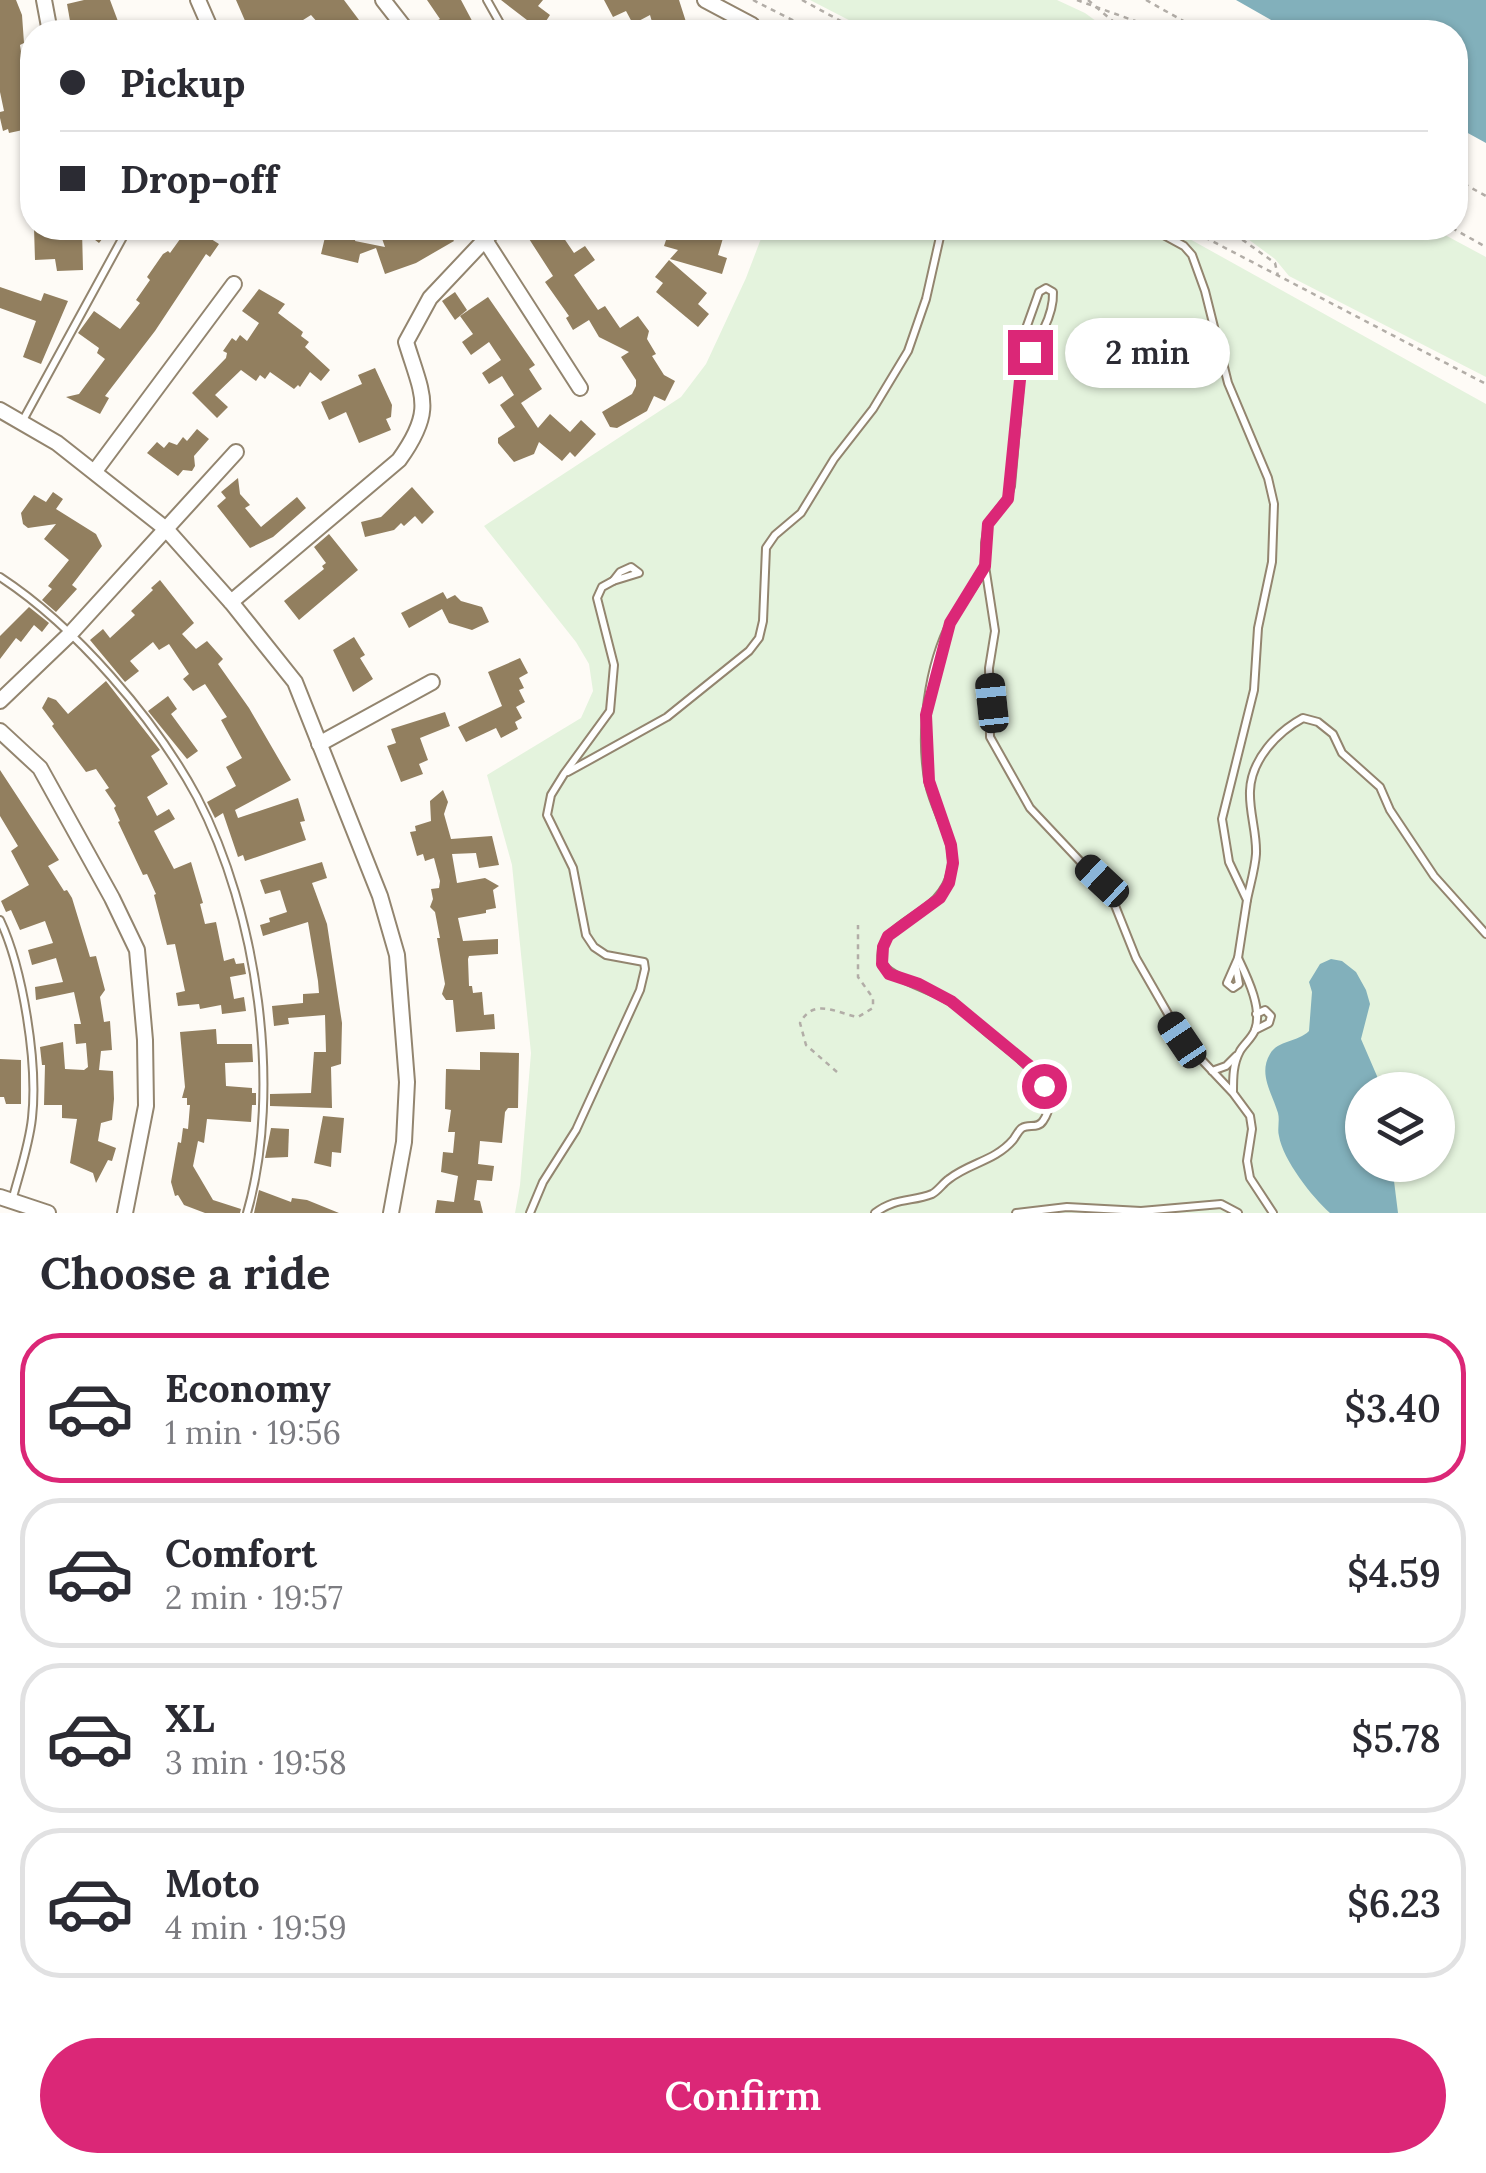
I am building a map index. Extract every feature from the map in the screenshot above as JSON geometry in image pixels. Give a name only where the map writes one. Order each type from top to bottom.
[{"type":"street","points":[[382,0],[398,20]]},
{"type":"street","points":[[706,0],[743,20]]},
{"type":"street","points":[[231,602],[399,460],[419,432],[425,402],[406,342],[430,298],[485,240],[580,388]]},
{"type":"street","points":[[95,471],[234,284]]},
{"type":"street","points":[[0,410],[95,471],[166,529],[231,602],[294,682],[380,896],[397,955],[407,1082],[404,1142],[391,1213]]},
{"type":"street","points":[[0,701],[71,633],[236,452]]},
{"type":"street","points":[[319,744],[432,682]]},
{"type":"street","points":[[0,731],[40,768],[137,950],[146,1106],[125,1213]]},
{"type":"street","points":[[6,1199],[48,1213]]},
{"type":"lane","points":[[22,422],[121,240]]},
{"type":"lane","points":[[564,774],[667,718],[750,651],[759,638],[766,548],[801,513],[834,460],[874,410],[908,351],[926,299],[939,240]]},
{"type":"lane","points":[[1173,240],[1184,246],[1200,274],[1228,382],[1268,478],[1274,504],[1272,562],[1258,628],[1254,690],[1222,819],[1229,862],[1247,900]]},
{"type":"lane","points":[[1022,360],[1038,340],[1053,302],[1053,292],[1046,288],[1039,292],[1024,334],[1008,499],[988,524],[985,566],[995,631],[989,668],[990,737],[1030,808],[1102,881],[1128,932],[1136,958],[1182,1040],[1250,1116],[1250,1178],[1273,1213]]},
{"type":"lane","points":[[875,1213],[912,1196],[933,1194],[950,1177],[994,1157],[1023,1128],[1044,1120],[1047,1108],[1044,1086],[1031,1067],[951,1001],[889,974],[882,964],[888,936],[940,898],[949,883],[951,845],[929,781],[926,715],[950,623],[985,566]]},
{"type":"lane","points":[[0,577],[71,633],[165,748],[196,797],[221,854],[240,918],[264,1035],[259,1152],[246,1213]]},
{"type":"lane","points":[[530,1213],[543,1182],[576,1130],[632,1008],[645,969],[644,962],[606,955],[586,935],[573,868],[547,815],[551,796],[564,774],[610,711],[614,664],[597,598],[602,587],[613,582]]},
{"type":"lane","points":[[1236,968],[1256,857],[1250,791],[1256,768],[1277,738],[1303,718],[1318,722],[1333,734],[1342,752],[1380,787],[1390,810],[1434,876],[1486,934]]},
{"type":"lane","points":[[0,920],[26,1014],[32,1116],[6,1199]]},
{"type":"lane","points":[[1212,1072],[1226,1066],[1255,1030],[1256,1014],[1248,979],[1238,958]]},
{"type":"lane","points":[[1255,1030],[1270,1024],[1271,1016],[1265,1010],[1256,1014]]},
{"type":"lane","points":[[1233,1093],[1232,1074],[1240,1052]]},
{"type":"lane","points":[[1016,1213],[1068,1207],[1141,1211],[1221,1204],[1238,1213]]},
{"type":"path","points":[[754,0],[793,20]]},
{"type":"path","points":[[802,0],[839,20]]},
{"type":"path","points":[[1077,0],[1132,20]]},
{"type":"path","points":[[1088,0],[1112,20]]},
{"type":"path","points":[[1146,0],[1182,20]]},
{"type":"path","points":[[1210,240],[1486,384]]},
{"type":"path","points":[[1243,240],[1275,263],[1278,276]]},
{"type":"path","points":[[837,1072],[806,1045],[800,1023],[805,1014],[816,1008],[828,1007],[858,1017],[874,1008],[858,977],[858,925]]},
{"type":"green space","points":[[810,0],[1057,0],[1095,20],[849,20]]},
{"type":"green space","points":[[760,240],[1192,240],[1486,404],[1486,1213],[515,1213],[531,1053],[512,865],[487,775],[581,718],[593,691],[589,664],[576,642],[484,526],[681,397],[706,364]]},
{"type":"green space","points":[[1249,240],[1454,240],[1486,257],[1486,377],[1289,276],[1275,259]]},
{"type":"water","points":[[1236,0],[1486,0],[1486,143],[1468,133],[1468,20],[1271,20]]},
{"type":"water","points":[[1331,959],[1342,961],[1356,972],[1370,1004],[1361,1039],[1375,1072],[1345,1072],[1345,1182],[1394,1182],[1398,1213],[1330,1213],[1299,1178],[1282,1146],[1278,1113],[1265,1069],[1270,1054],[1278,1046],[1309,1031],[1309,982],[1320,964]]},
{"type":"building","points":[[0,0],[16,0],[22,20],[20,131],[3,131]]},
{"type":"building","points":[[110,0],[118,20],[70,20],[67,4]]},
{"type":"building","points":[[236,0],[344,0],[359,20],[315,20],[311,15],[303,20],[245,20]]},
{"type":"building","points":[[427,0],[461,0],[472,20],[438,20]]},
{"type":"building","points":[[501,0],[543,0],[538,6],[550,15],[547,20],[527,20]]},
{"type":"building","points":[[604,0],[679,0],[685,20],[651,20],[650,15],[631,20],[626,11],[613,17]]},
{"type":"building","points":[[34,240],[82,240],[83,270],[57,271],[55,259],[35,260]]},
{"type":"building","points":[[179,240],[213,240],[219,244],[210,257],[206,254],[155,331],[105,396],[109,398],[100,414],[66,397],[79,394],[105,359],[97,353],[99,348],[78,333],[94,311],[120,329],[140,303],[136,300],[150,280],[147,277],[163,254],[170,253]]},
{"type":"building","points":[[324,240],[355,240],[385,247],[382,240],[454,241],[416,263],[385,274],[376,248],[360,254],[358,263],[321,254]]},
{"type":"building","points":[[530,240],[565,240],[574,253],[585,246],[595,260],[574,275],[598,310],[605,306],[620,328],[638,316],[649,331],[647,339],[656,354],[652,356],[664,375],[675,381],[665,401],[654,396],[647,411],[617,428],[610,427],[602,412],[632,394],[636,386],[621,357],[629,352],[599,337],[589,320],[573,330],[566,318],[569,316],[545,282],[553,276]]},
{"type":"building","points":[[666,240],[722,240],[718,255],[727,258],[722,274],[670,259],[678,250],[664,246]]},
{"type":"building","points":[[669,260],[707,293],[698,304],[709,314],[698,327],[656,292],[663,283],[655,277]]},
{"type":"building","points":[[0,287],[41,301],[44,293],[68,301],[41,364],[23,357],[36,321],[0,308]]},
{"type":"building","points":[[259,289],[285,304],[278,313],[303,332],[301,336],[309,342],[305,347],[330,370],[321,381],[310,372],[294,389],[270,372],[265,379],[260,375],[256,381],[241,370],[215,395],[228,407],[217,418],[192,393],[226,358],[223,351],[232,338],[236,341],[240,335],[247,341],[259,323],[242,311]]},
{"type":"building","points":[[455,292],[467,310],[455,320],[442,301]]},
{"type":"building","points":[[488,297],[535,365],[529,369],[542,389],[521,403],[538,428],[550,414],[570,432],[581,420],[596,434],[575,457],[570,452],[562,461],[539,442],[534,454],[514,462],[498,443],[498,438],[515,427],[500,405],[514,395],[502,376],[489,384],[482,373],[501,360],[489,342],[471,355],[462,342],[473,334],[460,316]]},
{"type":"building","points":[[375,368],[392,405],[391,417],[386,419],[391,430],[359,443],[346,412],[329,420],[321,402],[362,384],[358,375]]},
{"type":"building","points":[[197,429],[209,439],[194,456],[192,471],[183,470],[178,476],[147,453],[157,442],[164,448],[169,442],[177,445],[183,437],[187,441]]},
{"type":"building","points":[[238,478],[240,494],[250,505],[245,508],[261,527],[297,497],[306,508],[273,537],[250,548],[217,506],[226,498],[221,492]]},
{"type":"building","points":[[412,487],[434,512],[422,524],[415,516],[404,526],[401,523],[394,530],[365,537],[361,522],[381,517]]},
{"type":"building","points":[[53,492],[63,499],[56,509],[96,534],[102,546],[72,585],[77,589],[56,612],[42,600],[69,560],[44,539],[56,524],[28,528],[21,513],[34,495],[46,502]]},
{"type":"building","points":[[329,534],[358,570],[299,620],[284,601],[324,569],[326,563],[314,547]]},
{"type":"building","points":[[160,580],[194,623],[182,634],[196,649],[207,641],[223,659],[218,664],[291,780],[235,810],[238,818],[298,798],[306,840],[245,861],[243,855],[238,857],[223,813],[215,818],[207,802],[236,786],[226,767],[242,758],[221,720],[227,717],[205,684],[193,691],[183,679],[189,674],[169,644],[159,650],[153,642],[130,661],[139,671],[125,682],[90,640],[103,629],[110,638],[135,615],[131,611]]},
{"type":"building","points":[[443,592],[447,599],[455,595],[461,601],[482,607],[489,622],[472,630],[449,623],[442,609],[409,628],[401,613]]},
{"type":"building","points":[[29,607],[49,623],[42,632],[34,625],[21,642],[16,638],[0,659],[0,636]]},
{"type":"building","points":[[354,637],[365,655],[360,658],[373,679],[353,692],[333,650]]},
{"type":"building","points":[[520,658],[528,673],[519,678],[525,702],[516,707],[522,718],[515,722],[518,729],[501,738],[496,728],[466,742],[458,727],[502,706],[488,672]]},
{"type":"building","points":[[106,681],[160,750],[151,756],[168,784],[147,797],[157,816],[169,809],[175,819],[154,831],[174,869],[191,862],[205,924],[216,922],[224,961],[234,958],[236,964],[244,963],[246,974],[230,977],[234,999],[244,997],[246,1011],[222,1014],[221,1005],[200,1009],[199,1004],[178,1006],[176,993],[185,991],[175,944],[167,945],[156,894],[118,822],[116,806],[105,790],[109,788],[96,769],[86,772],[42,708],[48,697],[68,714]]},
{"type":"building","points":[[168,696],[177,709],[171,714],[198,751],[187,759],[148,711]]},
{"type":"building","points":[[445,712],[450,726],[420,738],[428,760],[419,764],[423,774],[401,782],[387,746],[396,743],[391,729]]},
{"type":"building","points":[[0,770],[59,860],[48,866],[72,898],[90,957],[96,956],[105,990],[100,997],[104,1022],[110,1021],[112,1050],[101,1051],[99,1070],[113,1071],[114,1099],[112,1120],[101,1123],[98,1141],[116,1148],[96,1183],[93,1173],[70,1163],[77,1119],[62,1118],[62,1105],[44,1105],[45,1065],[40,1047],[63,1042],[65,1069],[84,1070],[88,1067],[86,1043],[76,1044],[74,1024],[81,1024],[74,992],[36,1000],[35,987],[63,982],[56,958],[32,965],[28,950],[53,943],[45,921],[20,930],[11,910],[6,912],[1,901],[29,885],[11,851],[18,846],[0,816]]},
{"type":"building","points":[[443,790],[448,802],[444,814],[451,839],[492,836],[499,865],[479,868],[476,853],[452,854],[457,883],[485,878],[499,886],[493,890],[496,908],[458,918],[463,941],[498,939],[498,954],[468,959],[469,986],[473,993],[482,992],[484,1015],[494,1014],[495,1029],[456,1032],[453,1000],[446,1000],[442,994],[445,984],[440,938],[435,912],[430,907],[431,889],[439,888],[440,881],[434,858],[425,861],[423,854],[417,856],[410,832],[431,821],[430,801]]},
{"type":"building","points":[[322,862],[327,878],[312,883],[327,924],[342,1023],[341,1064],[331,1067],[332,1108],[270,1106],[270,1094],[311,1093],[314,1052],[326,1052],[325,1015],[288,1018],[289,1024],[274,1026],[272,1006],[303,1003],[303,994],[319,993],[318,981],[308,922],[263,936],[260,925],[287,912],[280,890],[265,894],[260,880]]},
{"type":"building","points":[[216,1029],[217,1044],[252,1044],[253,1062],[225,1063],[226,1086],[252,1088],[256,1105],[252,1105],[251,1122],[207,1119],[204,1143],[198,1141],[193,1166],[213,1200],[241,1209],[240,1213],[205,1213],[184,1205],[175,1196],[171,1182],[178,1142],[181,1143],[183,1128],[188,1129],[190,1105],[187,1098],[182,1098],[185,1087],[180,1032]]},
{"type":"building","points":[[480,1052],[519,1053],[518,1108],[505,1112],[502,1143],[480,1141],[478,1164],[494,1166],[492,1181],[477,1180],[474,1200],[480,1201],[483,1213],[435,1213],[437,1200],[454,1202],[458,1176],[441,1172],[443,1152],[453,1153],[455,1132],[448,1132],[451,1110],[445,1109],[446,1069],[480,1070]]},
{"type":"building","points":[[0,1059],[21,1060],[21,1104],[6,1104],[4,1097],[0,1097]]},
{"type":"building","points":[[323,1116],[344,1118],[341,1153],[332,1152],[331,1167],[314,1163]]},
{"type":"building","points":[[271,1128],[289,1129],[288,1157],[265,1158]]},
{"type":"building","points":[[259,1190],[291,1202],[292,1198],[307,1200],[339,1213],[254,1213]]},
{"type":"route","points":[[1030,352],[1022,360],[1008,499],[988,524],[985,566],[950,623],[929,694],[929,781],[951,845],[949,883],[924,912],[888,936],[882,964],[889,974],[951,1001],[1031,1067],[1044,1086]]}]
